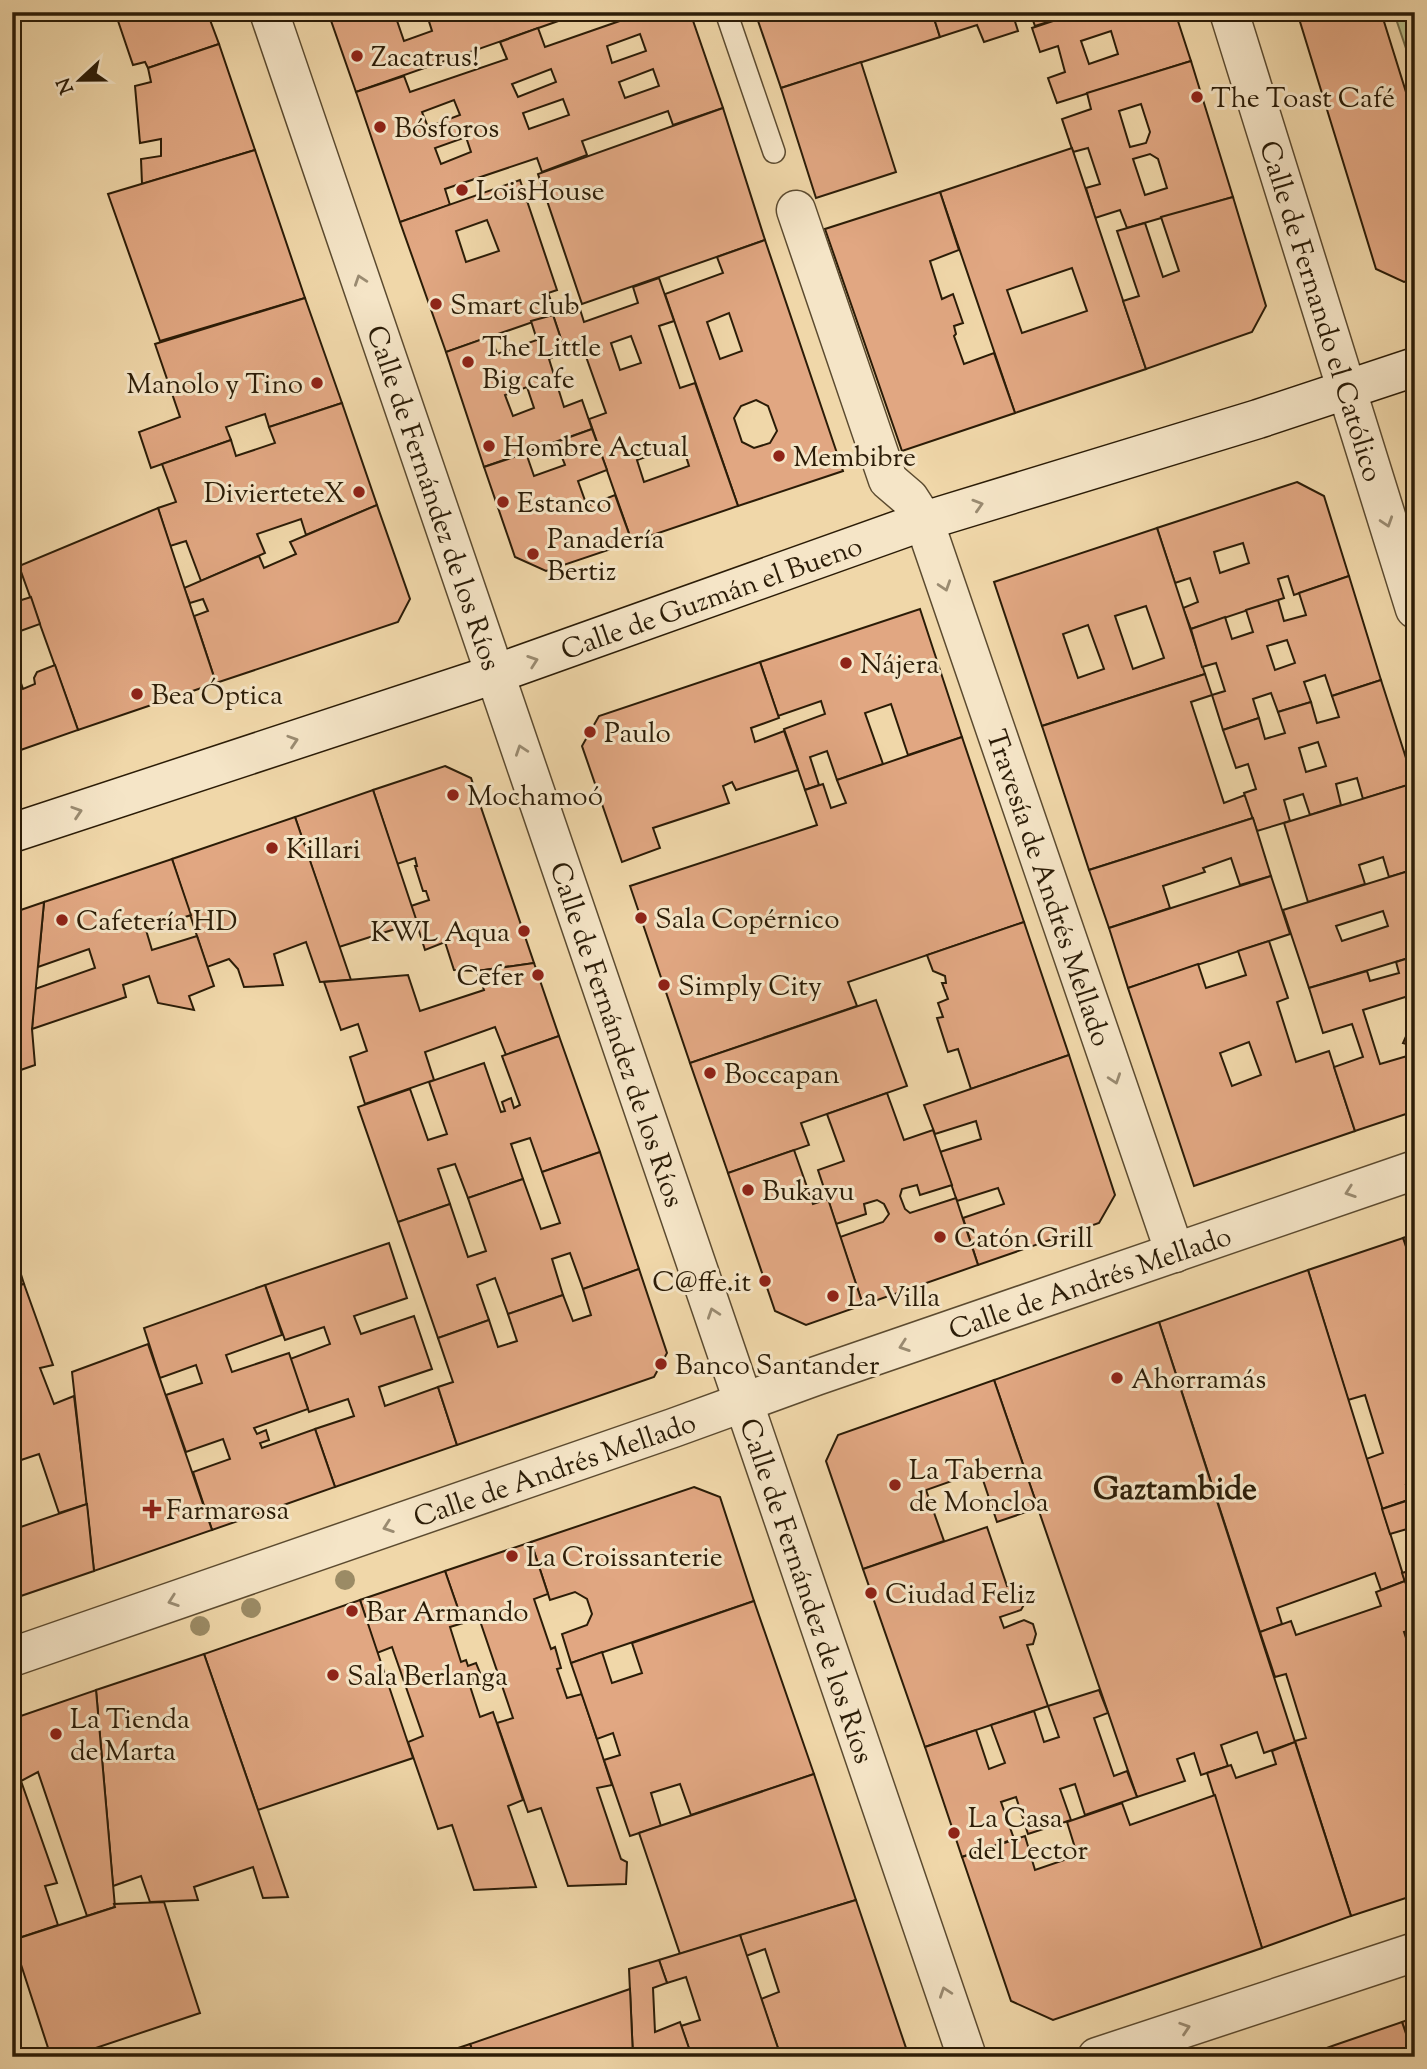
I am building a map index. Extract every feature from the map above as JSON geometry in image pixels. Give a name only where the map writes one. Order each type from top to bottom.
[{"type":"street","name":"Calle de Fernández de los Ríos","points":[[269,12],[967,2057]]},
{"type":"street","name":"Calle de Fernando el Católico","points":[[1229,12],[1347,390],[1358,434],[1415,609]]},
{"type":"street","name":"Travesía de Andrés Mellado","points":[[796,210],[888,480],[909,498],[925,521],[1175,1253]]},
{"type":"street","name":"Calle de Guzmán el Bueno","points":[[12,833],[495,674],[925,521],[1258,419],[1415,367]]},
{"type":"street","name":"Calle de Andrés Mellado","points":[[12,1657],[1415,1170]]},
{"type":"street","points":[[1097,2057],[1415,1952]]},
{"type":"lane","points":[[726,12],[774,152]]},
{"type":"green space","points":[[1415,12],[1415,75],[1394,13]]},
{"type":"building","points":[[115,12],[207,12],[219,44],[148,68],[145,62],[133,65]]},
{"type":"building","points":[[328,12],[394,12],[404,41],[432,31],[426,12],[584,12],[356,92]]},
{"type":"building","points":[[633,12],[690,12],[723,108],[673,125],[668,111],[582,141],[587,155],[542,172],[537,158],[445,189],[450,205],[400,222],[356,92],[404,76],[410,92],[507,59],[500,42],[538,28],[545,47],[634,16]],"holes":[[[640,34],[646,51],[612,63],[607,46]],[[551,69],[556,82],[518,97],[512,84]],[[653,69],[659,86],[625,98],[619,82]],[[563,99],[569,115],[529,129],[523,113]],[[454,100],[460,115],[428,127],[422,112]],[[466,137],[471,152],[441,164],[435,148]]]},
{"type":"building","points":[[755,12],[932,12],[940,37],[781,88]]},
{"type":"building","points":[[932,12],[1012,12],[1018,31],[984,42],[977,25],[940,37]]},
{"type":"building","points":[[1030,12],[1080,12],[1035,26]]},
{"type":"building","points":[[1080,12],[1175,12],[1191,61],[1057,103],[1048,78],[1065,72],[1058,46],[1040,52],[1032,28]],"holes":[[[1111,31],[1118,54],[1089,64],[1081,41]]]},
{"type":"building","points":[[1297,12],[1381,12],[1415,121],[1415,278],[1404,282],[1376,269]]},
{"type":"building","points":[[219,44],[255,150],[142,184],[141,159],[161,156],[161,139],[140,143],[135,86],[151,82],[148,68]]},
{"type":"building","points":[[1191,61],[1233,197],[1127,228],[1120,210],[1095,218],[1086,188],[1100,184],[1088,148],[1073,152],[1062,119],[1091,109],[1087,93]],"holes":[[[1141,104],[1150,132],[1146,143],[1130,147],[1119,111]],[[1150,154],[1158,159],[1167,188],[1145,195],[1133,159]]]},
{"type":"building","points":[[861,62],[896,172],[816,198],[781,88]]},
{"type":"building","points":[[723,108],[765,240],[582,304],[538,174]]},
{"type":"building","points":[[1072,148],[1146,369],[1015,413],[940,192]],"holes":[[[1072,268],[1087,311],[1022,333],[1007,290]]]},
{"type":"building","points":[[255,150],[305,298],[160,341],[108,194]]},
{"type":"building","points":[[520,180],[557,290],[548,293],[556,314],[446,352],[400,222]],"holes":[[[487,220],[499,251],[466,262],[456,231]]]},
{"type":"building","points":[[940,192],[959,250],[930,261],[942,299],[953,294],[963,323],[954,326],[954,336],[964,364],[994,353],[1015,413],[902,451],[825,229]]},
{"type":"building","points":[[1233,197],[1266,306],[1252,332],[1146,369],[1123,301],[1139,296],[1117,231],[1145,223],[1163,277],[1179,271],[1161,217]]},
{"type":"building","points":[[765,240],[843,471],[738,506],[665,294],[723,273],[717,257]],"holes":[[[729,313],[742,351],[720,359],[707,322]],[[756,400],[768,406],[777,431],[770,443],[754,448],[742,442],[734,418],[741,406]]]},
{"type":"building","points":[[659,278],[674,321],[659,326],[680,388],[695,383],[738,506],[632,542],[589,419],[606,413],[584,351],[567,357],[553,315],[579,306],[584,322],[638,303],[633,287]],"holes":[[[631,336],[641,363],[620,370],[611,343]],[[682,444],[689,466],[644,482],[637,460]]]},
{"type":"building","points":[[305,298],[342,403],[269,427],[265,414],[226,427],[231,440],[151,468],[139,432],[180,417],[155,344]]},
{"type":"building","points":[[553,315],[565,351],[549,359],[564,407],[582,400],[592,429],[484,467],[446,352],[491,336],[497,354],[537,340],[531,321]],"holes":[[[527,387],[534,408],[513,416],[505,395]]]},
{"type":"building","points":[[342,403],[377,505],[306,535],[301,519],[257,534],[265,553],[201,581],[186,541],[170,546],[158,508],[176,502],[162,464],[231,440],[236,456],[275,443],[269,427]]},
{"type":"building","points":[[592,429],[607,470],[578,481],[587,506],[615,495],[632,542],[546,571],[515,557],[484,467],[526,453],[534,476],[565,465],[556,442]]},
{"type":"building","points":[[1297,482],[1324,496],[1349,576],[1294,595],[1288,576],[1278,579],[1284,598],[1191,629],[1183,608],[1198,602],[1190,578],[1175,583],[1157,528]],"holes":[[[1243,543],[1249,563],[1220,573],[1214,552]]]},
{"type":"building","points":[[377,505],[410,599],[398,622],[216,683],[194,616],[208,611],[203,599],[190,603],[184,588],[259,556],[264,568],[296,554],[290,542]]},
{"type":"building","points":[[158,508],[216,683],[78,730],[19,566]]},
{"type":"building","points":[[1157,528],[1205,674],[1042,726],[994,582]],"holes":[[[1146,606],[1164,658],[1133,669],[1115,616]],[[1088,625],[1104,669],[1078,678],[1063,634]]]},
{"type":"building","points":[[1349,576],[1381,680],[1332,696],[1325,675],[1304,682],[1311,702],[1278,712],[1271,693],[1253,699],[1259,718],[1223,730],[1212,695],[1225,691],[1216,663],[1202,667],[1191,629],[1225,617],[1232,639],[1253,632],[1246,610],[1278,600],[1284,621],[1306,615],[1299,593]],"holes":[[[1287,640],[1295,663],[1275,670],[1267,646]]]},
{"type":"building","points":[[31,597],[40,624],[12,634],[12,603]]},
{"type":"building","points":[[920,609],[962,737],[908,755],[891,704],[865,713],[883,764],[837,780],[827,751],[810,757],[819,785],[805,790],[784,729],[825,714],[821,701],[778,716],[760,662]]},
{"type":"building","points":[[12,657],[23,689],[35,684],[37,672],[55,665],[78,730],[12,753]]},
{"type":"building","points":[[760,662],[779,718],[751,728],[755,742],[784,731],[798,770],[736,790],[732,782],[723,786],[729,803],[653,828],[660,848],[622,862],[582,746],[599,716]]},
{"type":"building","points":[[1205,674],[1212,695],[1191,702],[1224,803],[1245,795],[1253,818],[1089,870],[1042,726]]},
{"type":"building","points":[[1381,680],[1414,783],[1363,799],[1357,778],[1336,784],[1341,805],[1310,815],[1303,794],[1284,800],[1290,821],[1257,831],[1244,793],[1256,789],[1248,764],[1236,768],[1223,730],[1259,718],[1265,739],[1285,733],[1278,712],[1311,702],[1317,723],[1339,717],[1332,696]],"holes":[[[1318,742],[1326,766],[1306,772],[1299,748]]]},
{"type":"building","points":[[962,737],[1024,922],[848,982],[857,1006],[690,1063],[630,886],[817,825],[805,790],[823,784],[831,808],[846,803],[837,780]]},
{"type":"building","points":[[445,766],[471,778],[534,963],[477,971],[454,970],[445,942],[425,950],[411,906],[429,900],[426,891],[423,891],[415,858],[397,864],[373,790]]},
{"type":"building","points":[[1414,783],[1415,869],[1389,877],[1383,857],[1359,865],[1365,884],[1308,902],[1284,823]]},
{"type":"building","points":[[373,790],[417,922],[339,947],[295,817]]},
{"type":"building","points":[[295,817],[351,980],[320,982],[306,942],[274,954],[283,985],[244,987],[238,969],[229,959],[207,967],[172,859]]},
{"type":"building","points":[[1253,818],[1271,876],[1240,885],[1231,858],[1203,868],[1205,872],[1163,886],[1170,908],[1109,928],[1089,870]]},
{"type":"building","points":[[172,859],[191,915],[146,930],[152,950],[197,936],[214,986],[189,996],[194,1010],[158,1003],[149,976],[123,985],[126,997],[32,1029],[35,989],[95,968],[89,949],[38,967],[44,902]]},
{"type":"building","points":[[1415,869],[1415,956],[1309,988],[1283,910]],"holes":[[[1383,911],[1388,926],[1342,941],[1336,926]]]},
{"type":"building","points":[[1271,876],[1290,934],[1128,988],[1109,928]]},
{"type":"building","points":[[44,902],[32,1029],[35,1065],[12,1073],[12,913]]},
{"type":"building","points":[[1024,922],[1069,1055],[971,1089],[958,1049],[948,1052],[937,1018],[943,1017],[938,1003],[948,999],[942,983],[946,983],[945,976],[933,971],[927,955]]},
{"type":"building","points":[[1269,941],[1288,998],[1277,1002],[1296,1062],[1329,1051],[1355,1131],[1194,1186],[1128,988],[1198,964],[1206,988],[1246,975],[1238,951]],"holes":[[[1249,1042],[1261,1075],[1232,1086],[1220,1053]]]},
{"type":"building","points":[[1415,956],[1415,994],[1363,1010],[1380,1064],[1414,1054],[1408,1049],[1410,1045],[1403,1043],[1412,1023],[1415,1024],[1415,1111],[1355,1131],[1334,1067],[1363,1057],[1352,1024],[1323,1033],[1309,988],[1367,971],[1370,981],[1399,973],[1396,962]]},
{"type":"building","points":[[534,963],[559,1036],[506,1055],[495,1027],[425,1052],[434,1080],[365,1104],[350,1057],[367,1051],[358,1024],[341,1030],[324,982],[408,975],[420,1011],[484,990],[477,971]]},
{"type":"building","points":[[876,1000],[907,1086],[801,1123],[809,1145],[728,1173],[690,1063]]},
{"type":"building","points":[[559,1036],[600,1152],[542,1172],[530,1138],[511,1144],[523,1179],[468,1198],[455,1164],[438,1169],[450,1204],[398,1222],[358,1107],[410,1089],[428,1140],[447,1134],[429,1082],[484,1063],[501,1112],[505,1111],[502,1102],[511,1098],[514,1108],[520,1105],[502,1056]]},
{"type":"building","points":[[1069,1055],[1115,1195],[1099,1223],[978,1265],[963,1218],[1004,1204],[998,1188],[957,1201],[940,1152],[981,1139],[976,1121],[935,1134],[924,1105]]},
{"type":"building","points":[[887,1093],[904,1140],[933,1130],[952,1185],[920,1195],[917,1185],[902,1189],[900,1196],[905,1209],[910,1213],[956,1198],[978,1265],[863,1305],[840,1237],[883,1222],[889,1214],[884,1204],[877,1200],[864,1204],[866,1214],[836,1224],[818,1170],[844,1161],[827,1114]]},
{"type":"building","points":[[794,1150],[813,1204],[828,1199],[863,1305],[806,1325],[775,1311],[728,1173]]},
{"type":"building","points":[[600,1152],[639,1269],[583,1289],[570,1253],[552,1259],[563,1295],[508,1314],[495,1278],[477,1285],[489,1320],[438,1338],[398,1222],[450,1204],[468,1257],[486,1251],[468,1198],[523,1179],[541,1229],[560,1223],[542,1172]]},
{"type":"building","points":[[1415,1234],[1415,1273],[1403,1238]]},
{"type":"building","points":[[1403,1238],[1415,1273],[1415,1482],[1406,1485],[1411,1499],[1382,1509],[1366,1459],[1383,1453],[1365,1395],[1348,1400],[1308,1270]]},
{"type":"building","points":[[389,1243],[407,1298],[354,1316],[361,1334],[414,1316],[432,1369],[379,1387],[385,1406],[438,1387],[457,1445],[335,1487],[315,1429],[354,1416],[348,1399],[309,1412],[290,1359],[330,1344],[324,1327],[285,1340],[265,1285]]},
{"type":"building","points":[[12,1246],[24,1284],[12,1287]]},
{"type":"building","points":[[639,1269],[667,1353],[654,1377],[457,1445],[438,1387],[453,1382],[438,1338],[489,1320],[498,1347],[517,1341],[508,1314],[563,1295],[573,1321],[591,1315],[583,1289]]},
{"type":"building","points":[[1308,1270],[1405,1581],[1381,1590],[1375,1573],[1277,1608],[1282,1624],[1260,1632],[1159,1322]]},
{"type":"building","points":[[24,1284],[53,1365],[40,1368],[54,1404],[74,1396],[87,1504],[59,1513],[39,1454],[12,1463],[12,1287]]},
{"type":"building","points":[[265,1285],[282,1335],[226,1355],[232,1372],[289,1353],[308,1409],[254,1428],[257,1434],[266,1430],[269,1440],[260,1443],[262,1448],[315,1429],[335,1487],[212,1530],[193,1472],[230,1459],[223,1439],[186,1452],[166,1395],[202,1383],[196,1365],[160,1378],[144,1328]]},
{"type":"building","points":[[1159,1322],[1295,1742],[1264,1753],[1257,1732],[1221,1745],[1228,1766],[1201,1775],[1194,1753],[1177,1759],[1185,1781],[1137,1797],[994,1380]]},
{"type":"building","points":[[148,1344],[212,1530],[94,1571],[72,1372]]},
{"type":"building","points":[[994,1380],[1038,1508],[997,1522],[980,1471],[926,1490],[944,1541],[863,1569],[826,1461],[838,1435]]},
{"type":"building","points":[[694,1487],[720,1497],[754,1601],[571,1663],[562,1634],[587,1625],[592,1614],[587,1599],[575,1592],[550,1600],[531,1542]]},
{"type":"building","points":[[1415,1498],[1415,1553],[1407,1529],[1390,1534],[1382,1509]]},
{"type":"building","points":[[87,1504],[94,1571],[12,1599],[12,1530]]},
{"type":"building","points":[[987,1527],[1007,1586],[1013,1584],[1022,1589],[1026,1601],[1021,1610],[1000,1617],[1004,1628],[1024,1620],[1033,1624],[1036,1634],[1033,1644],[1027,1645],[1048,1706],[925,1747],[863,1569]]},
{"type":"building","points":[[531,1542],[548,1594],[534,1599],[551,1649],[555,1647],[561,1668],[557,1669],[567,1698],[582,1694],[612,1785],[597,1788],[621,1859],[627,1862],[626,1884],[568,1886],[541,1808],[528,1812],[497,1723],[513,1718],[479,1618],[463,1623],[445,1571]]},
{"type":"building","points":[[1415,1569],[1415,1601],[1412,1603],[1402,1573]]},
{"type":"building","points":[[445,1571],[463,1623],[450,1627],[461,1662],[466,1660],[468,1666],[476,1663],[480,1673],[472,1676],[473,1682],[469,1683],[480,1717],[493,1712],[523,1800],[508,1806],[536,1887],[474,1890],[452,1825],[438,1829],[408,1742],[423,1736],[392,1647],[377,1653],[360,1600]]},
{"type":"building","points":[[1405,1581],[1415,1613],[1415,1629],[1404,1632],[1415,1665],[1415,1895],[1351,1916],[1295,1741],[1306,1738],[1286,1674],[1275,1677],[1260,1632],[1291,1621],[1296,1635],[1381,1606],[1376,1592]]},
{"type":"building","points":[[360,1600],[413,1758],[258,1810],[204,1654]]},
{"type":"building","points":[[754,1601],[814,1774],[691,1815],[680,1784],[651,1793],[661,1826],[630,1836],[604,1760],[620,1755],[613,1733],[597,1739],[571,1663],[602,1652],[612,1683],[642,1673],[632,1643]]},
{"type":"building","points":[[204,1654],[288,1897],[263,1898],[253,1867],[194,1887],[198,1900],[150,1902],[141,1876],[113,1886],[96,1690]]},
{"type":"building","points":[[96,1690],[115,1907],[87,1916],[38,1772],[21,1781],[57,1883],[45,1886],[58,1925],[13,1940],[12,1719]]},
{"type":"building","points":[[1099,1690],[1108,1713],[1094,1718],[1114,1776],[1127,1771],[1137,1797],[1085,1815],[1075,1784],[1060,1789],[1071,1820],[1028,1834],[1016,1797],[1001,1802],[1014,1839],[962,1857],[925,1747],[976,1730],[989,1769],[1005,1763],[991,1725],[1034,1711],[1044,1742],[1059,1737],[1048,1706]]},
{"type":"building","points":[[1295,1742],[1351,1916],[1262,1948],[1207,1773],[1231,1765],[1236,1778],[1276,1764],[1272,1751]]},
{"type":"building","points":[[814,1774],[856,1900],[680,1954],[639,1833]]},
{"type":"building","points":[[1215,1795],[1262,1948],[1053,2020],[1011,2001],[962,1857],[1025,1836],[1035,1870],[1073,1857],[1076,1851],[1067,1822],[1122,1803],[1130,1825]]},
{"type":"building","points":[[856,1900],[906,2048],[901,2057],[781,2057],[761,1999],[779,1992],[765,1949],[746,1956],[740,1935]]},
{"type":"building","points":[[164,1902],[200,2013],[69,2057],[51,2057],[13,1940],[115,1907],[114,1904]]},
{"type":"building","points":[[740,1935],[781,2057],[692,2057],[681,2026],[700,2020],[686,1977],[667,1983],[659,1960]]},
{"type":"building","points":[[659,1960],[667,1983],[653,1988],[655,2032],[680,2022],[692,2057],[633,2057],[629,1969]]},
{"type":"building","points":[[630,1989],[633,2057],[475,2057],[470,2044]]},
{"type":"building","points":[[1415,2017],[1415,2057],[1414,2057],[1402,2022]]},
{"type":"building","points":[[1402,2022],[1414,2057],[1302,2057],[1335,2045]]},
{"type":"building","points":[[470,2044],[475,2057],[431,2057]]},
{"type":"place","name":"Zacatrus!","points":[[357,56]]},
{"type":"place","name":"The Toast Café","points":[[1197,97]]},
{"type":"place","name":"Bósforos","points":[[380,127]]},
{"type":"place","name":"LoisHouse","points":[[462,190]]},
{"type":"place","name":"Smart club","points":[[436,304]]},
{"type":"place","name":"The Little Big cafe","points":[[468,362]]},
{"type":"place","name":"Manolo y Tino","points":[[317,383]]},
{"type":"place","name":"Hombre Actual","points":[[489,446]]},
{"type":"place","name":"Membibre","points":[[779,456]]},
{"type":"place","name":"DivierteteX","points":[[359,492]]},
{"type":"place","name":"Estanco","points":[[503,502]]},
{"type":"place","name":"Panadería Bertiz","points":[[533,554]]},
{"type":"place","name":"Nájera","points":[[846,663]]},
{"type":"place","name":"Bea Óptica","points":[[137,694]]},
{"type":"place","name":"Paulo","points":[[590,732]]},
{"type":"place","name":"Mochamoó","points":[[453,795]]},
{"type":"place","name":"Killari","points":[[272,848]]},
{"type":"place","name":"Sala Copérnico","points":[[641,918]]},
{"type":"place","name":"Cafetería HD","points":[[62,920]]},
{"type":"place","name":"KWL Aqua","points":[[524,931]]},
{"type":"place","name":"Cefer","points":[[538,975]]},
{"type":"place","name":"Simply City","points":[[664,985]]},
{"type":"place","name":"Boccapan","points":[[710,1073]]},
{"type":"place","name":"Bukavu","points":[[748,1190]]},
{"type":"place","name":"Catón Grill","points":[[940,1237]]},
{"type":"place","name":"C@ffe.it","points":[[765,1281]]},
{"type":"place","name":"La Villa","points":[[833,1296]]},
{"type":"place","name":"Banco Santander","points":[[661,1364]]},
{"type":"place","name":"Ahorramás","points":[[1117,1378]]},
{"type":"place","name":"La Taberna de Moncloa","points":[[895,1485]]},
{"type":"place","name":"Farmarosa","points":[[152,1509]]},
{"type":"place","name":"La Croissanterie","points":[[512,1556]]},
{"type":"place","name":"Ciudad Feliz","points":[[871,1593]]},
{"type":"place","name":"Bar Armando","points":[[352,1611]]},
{"type":"place","name":"Sala Berlanga","points":[[333,1675]]},
{"type":"place","name":"La Tienda de Marta","points":[[56,1734]]},
{"type":"place","name":"La Casa del Lector","points":[[954,1833]]},
{"type":"district","name":"Gaztambide","points":[[1175,1488]]}]
